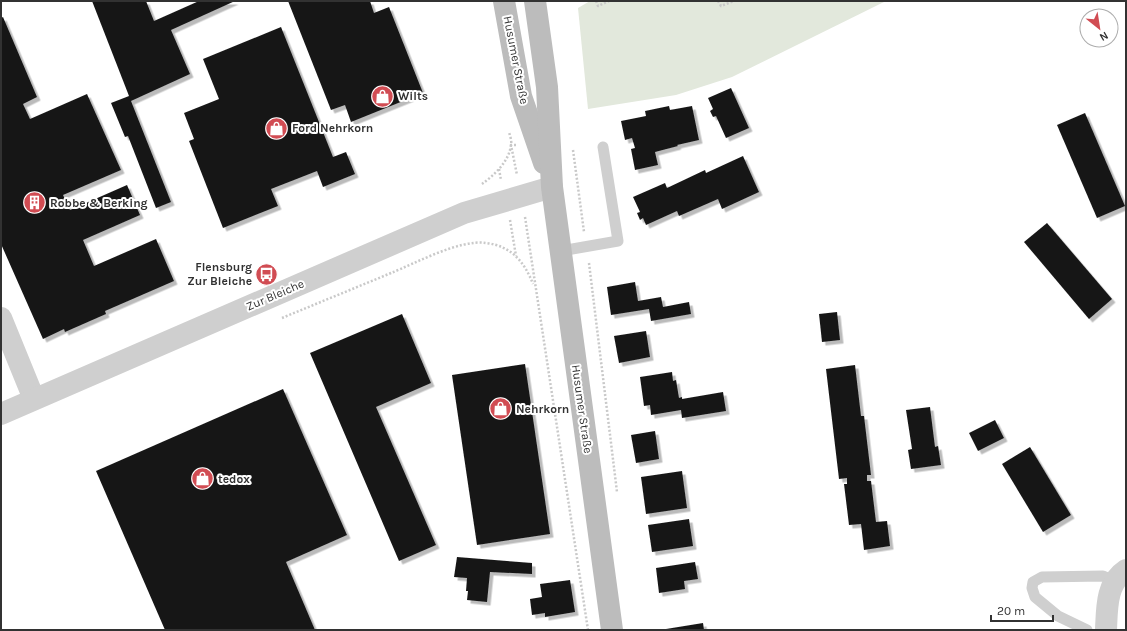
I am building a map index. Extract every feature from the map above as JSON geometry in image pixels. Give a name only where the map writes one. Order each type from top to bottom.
[{"type":"main road","name":"Husumer Straße","points":[[504,1],[520,96],[552,187]]},
{"type":"main road","name":"Husumer Straße","points":[[535,1],[547,87],[552,187],[612,630]]},
{"type":"street","name":"Zur Bleiche","points":[[1,414],[464,213],[552,187]]},
{"type":"street","points":[[1,318],[34,399]]},
{"type":"street","points":[[1106,630],[1108,596],[1120,575]]},
{"type":"lane","points":[[561,251],[618,241],[604,147]]},
{"type":"lane","points":[[1087,630],[1058,616],[1035,597],[1032,588],[1033,582],[1042,577],[1049,576],[1120,575]]},
{"type":"path","points":[[596,1],[598,6],[609,1]]},
{"type":"path","points":[[718,1],[721,6],[734,1]]},
{"type":"path","points":[[282,318],[434,255],[468,243],[486,243],[503,248],[516,256],[524,264],[535,288],[588,630]]},
{"type":"path","points":[[586,247],[618,499]]},
{"type":"shaded area","points":[[590,1],[886,1],[732,77],[676,95],[588,109],[578,8]]},
{"type":"building","points":[[92,1],[146,1],[154,21],[199,1],[235,1],[171,30],[190,74],[131,101],[171,202],[156,208],[128,136],[125,137],[111,103],[129,96]]},
{"type":"building","points":[[288,1],[370,1],[374,13],[389,7],[423,93],[351,122],[345,105],[331,110]]},
{"type":"building","points":[[3,17],[37,97],[23,104],[30,119],[87,94],[121,170],[63,195],[70,210],[127,185],[140,215],[83,240],[94,266],[156,239],[174,281],[105,311],[106,314],[65,332],[64,329],[43,339],[1,244],[1,18]]},
{"type":"building","name":"Ford Nehrkorn","points":[[281,27],[333,157],[346,152],[355,174],[323,187],[317,171],[271,189],[278,206],[223,228],[189,141],[194,139],[184,113],[219,99],[203,59]]},
{"type":"building","points":[[731,88],[749,128],[726,138],[716,116],[713,117],[710,111],[713,109],[708,98]]},
{"type":"building","points":[[669,106],[670,110],[692,106],[699,140],[655,152],[658,165],[635,170],[631,149],[635,148],[632,138],[625,140],[621,121],[646,116],[645,111]]},
{"type":"building","points":[[1085,113],[1125,206],[1097,218],[1057,125]]},
{"type":"building","points":[[743,156],[759,192],[722,209],[718,199],[679,216],[677,211],[646,225],[643,218],[640,220],[637,213],[640,212],[633,197],[665,183],[667,188],[705,170],[706,173]]},
{"type":"building","points":[[1047,223],[1112,299],[1089,319],[1024,242]]},
{"type":"building","points":[[635,282],[638,301],[661,297],[663,307],[689,302],[691,314],[651,321],[649,309],[611,315],[607,287]]},
{"type":"building","points":[[837,312],[840,340],[822,342],[819,314]]},
{"type":"building","points":[[402,314],[431,383],[376,407],[436,545],[399,561],[310,353]]},
{"type":"building","points":[[646,331],[650,357],[619,363],[614,336]]},
{"type":"building","points":[[525,364],[550,534],[477,545],[452,375]]},
{"type":"building","points":[[855,365],[861,416],[864,416],[871,475],[867,475],[867,481],[871,481],[876,522],[887,521],[890,546],[864,550],[861,524],[849,525],[844,484],[847,484],[847,478],[839,479],[826,369]]},
{"type":"building","points":[[672,372],[673,381],[676,380],[679,398],[682,397],[682,399],[723,392],[726,411],[682,418],[681,410],[651,415],[650,405],[644,406],[640,377]]},
{"type":"building","points":[[283,389],[347,535],[286,562],[315,630],[165,630],[96,471]]},
{"type":"building","points":[[930,407],[935,447],[938,446],[941,465],[911,469],[908,450],[912,449],[906,410]]},
{"type":"building","points":[[995,420],[1004,438],[978,451],[969,433]]},
{"type":"building","points":[[655,431],[659,459],[636,463],[631,435]]},
{"type":"building","points":[[1030,447],[1071,515],[1043,532],[1002,464]]},
{"type":"building","points":[[682,471],[687,508],[646,514],[641,477]]},
{"type":"building","points":[[689,519],[693,546],[652,552],[648,525]]},
{"type":"building","points":[[457,557],[532,563],[532,574],[490,572],[487,602],[467,600],[467,578],[454,577]]},
{"type":"building","points":[[695,562],[698,579],[684,581],[685,589],[659,593],[656,568]]},
{"type":"building","points":[[570,580],[575,612],[545,617],[545,613],[532,615],[530,599],[542,597],[540,584]]},
{"type":"building","points":[[703,623],[704,630],[666,630],[666,629]]},
{"type":"place","name":"Wilts","points":[[382,96]]},
{"type":"place","name":"Ford Nehrkorn","points":[[276,128]]},
{"type":"place","name":"Robbe & Berking","points":[[34,203]]},
{"type":"place","name":"Flensburg Zur Bleiche","points":[[267,274]]},
{"type":"place","name":"Nehrkorn","points":[[500,409]]},
{"type":"place","name":"tedox","points":[[202,479]]}]
